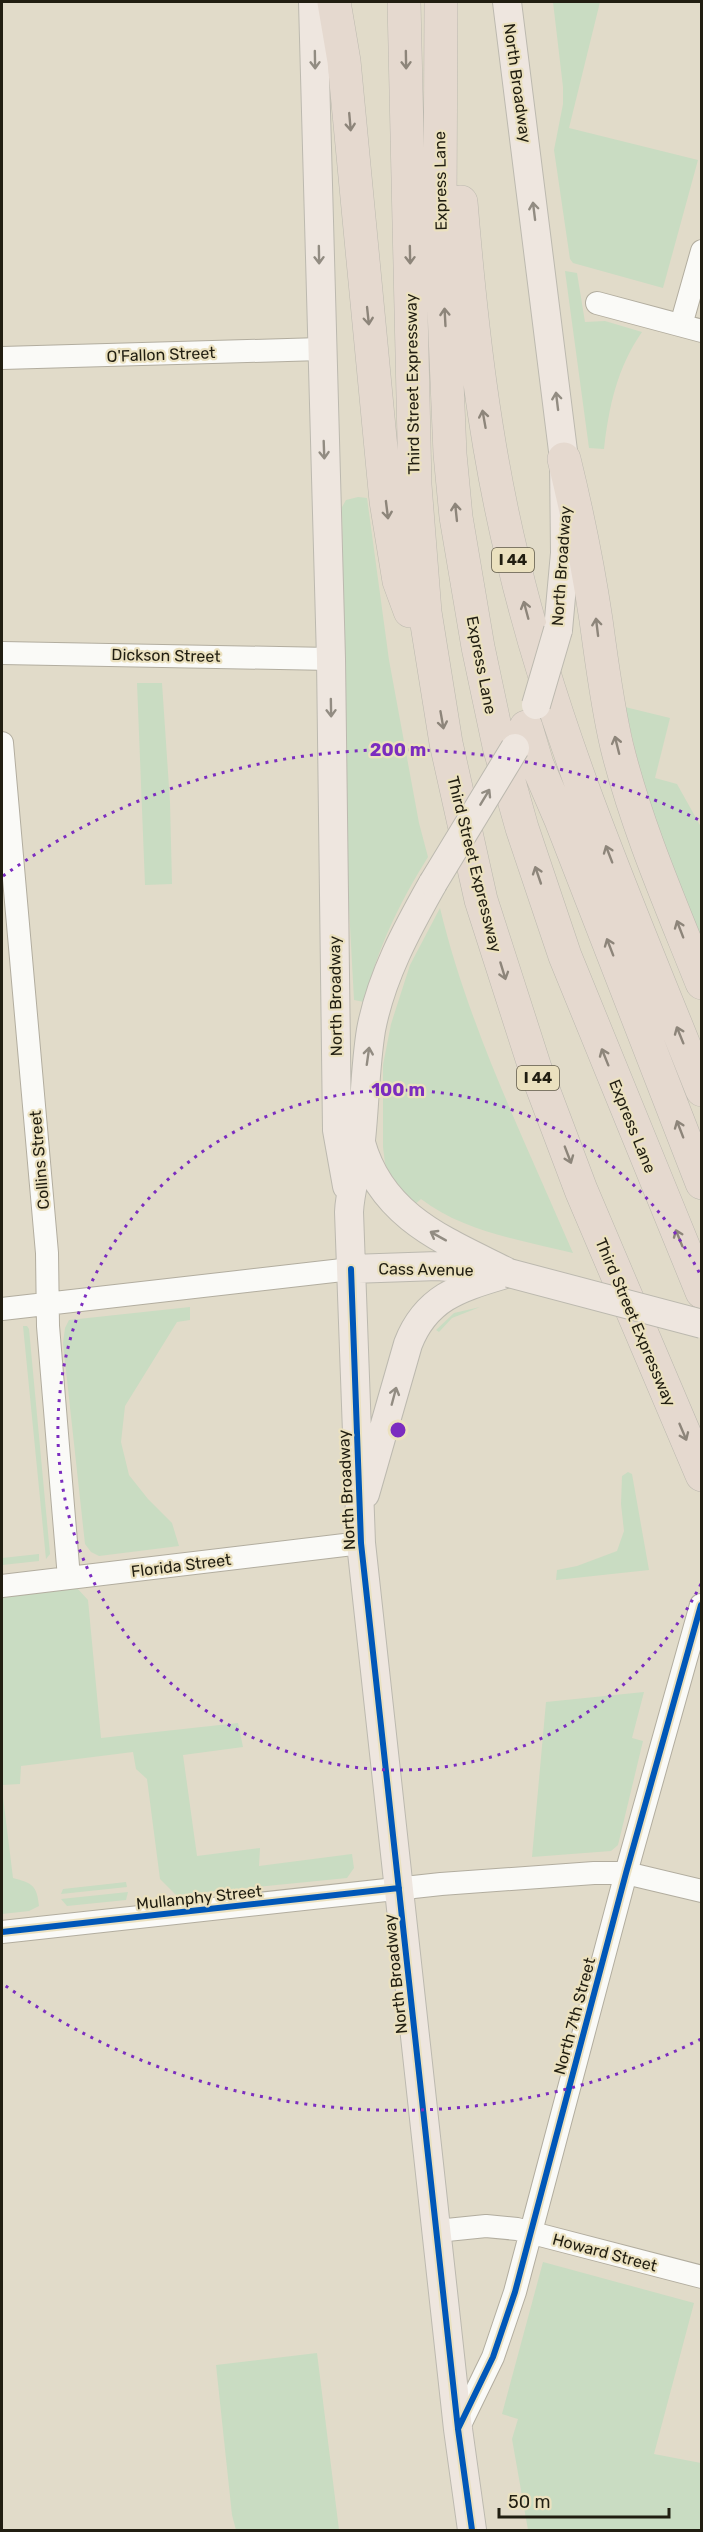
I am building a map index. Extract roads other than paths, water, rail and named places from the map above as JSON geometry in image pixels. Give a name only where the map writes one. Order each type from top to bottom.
[{"type":"highway","points":[[334,2],[344,62],[391,537],[399,581],[431,663]]},
{"type":"highway","name":"Third Street Expressway","points":[[404,2],[415,485],[420,561],[431,663],[462,824],[481,900],[535,1068],[581,1190],[702,1474]]},
{"type":"highway","name":"I 44","points":[[443,2],[470,311],[484,416],[513,561],[548,687],[576,768],[702,1090]]},
{"type":"highway","name":"Express Lane","points":[[443,2],[440,213],[450,454],[456,517],[478,647],[499,746],[522,828],[565,956],[702,1292]]},
{"type":"highway","points":[[564,459],[576,508],[617,747],[641,828],[702,983]]},
{"type":"highway","points":[[526,727],[537,764],[561,820],[702,1183]]},
{"type":"main road","name":"North Broadway","points":[[314,2],[321,349],[331,659],[337,1130],[349,1197],[359,1512],[458,2429],[472,2530]]},
{"type":"main road","name":"North Broadway","points":[[349,1197],[361,1142],[366,1072],[372,1029],[383,988],[396,953],[434,883],[526,727],[558,630],[565,553],[564,459],[507,2]]},
{"type":"main road","points":[[361,1142],[374,1178],[406,1216],[446,1241],[509,1273]]},
{"type":"main road","name":"Cass Avenue","points":[[351,1269],[438,1266],[509,1273],[702,1324]]},
{"type":"main road","points":[[359,1512],[383,1438],[408,1344],[418,1322],[428,1309],[445,1295],[468,1285],[509,1273]]},
{"type":"street","points":[[597,303],[691,328],[702,251]]},
{"type":"street","name":"O'Fallon Street","points":[[2,358],[321,349]]},
{"type":"street","name":"Dickson Street","points":[[2,653],[331,659]]},
{"type":"street","name":"Collins Street","points":[[2,742],[47,1253],[47,1304],[69,1578]]},
{"type":"street","name":"Cass Avenue","points":[[2,1309],[351,1269]]},
{"type":"street","name":"Florida Street","points":[[2,1586],[361,1543]]},
{"type":"street","name":"North 7th Street","points":[[458,2429],[504,2329],[626,1873],[701,1605]]},
{"type":"street","name":"Mullanphy Street","points":[[2,1932],[399,1888],[543,1876],[626,1873],[702,1891]]},
{"type":"street","name":"Howard Street","points":[[437,2231],[494,2226],[531,2233],[702,2277]]}]
